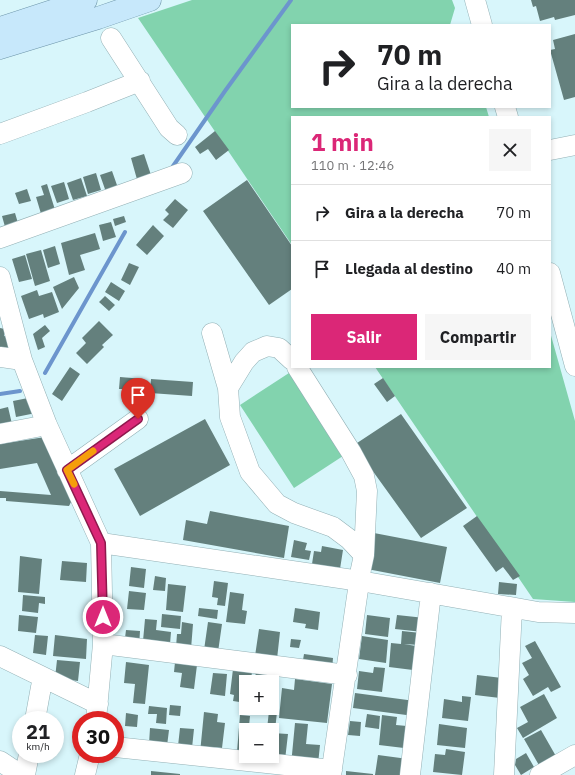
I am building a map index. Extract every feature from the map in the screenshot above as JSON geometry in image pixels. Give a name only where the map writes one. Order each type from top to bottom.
[{"type":"main road","points":[[0,48],[98,18],[150,0]]},
{"type":"main road","points":[[0,28],[82,1]]},
{"type":"street","points":[[475,0],[482,24]]},
{"type":"street","points":[[111,38],[169,128],[177,135]]},
{"type":"street","points":[[0,134],[140,81]]},
{"type":"street","points":[[551,150],[575,145]]},
{"type":"street","points":[[0,238],[182,173]]},
{"type":"street","points":[[0,277],[22,360],[47,425],[101,543],[103,644],[97,711]]},
{"type":"street","points":[[551,277],[575,366]]},
{"type":"street","points":[[212,333],[228,388],[230,417],[250,472],[277,504],[294,513],[332,527],[350,539],[364,555]]},
{"type":"street","points":[[228,388],[244,362],[253,352],[267,346],[279,348],[291,359]]},
{"type":"street","points":[[0,357],[22,360]]},
{"type":"street","points":[[124,748],[332,773],[364,555],[367,491],[364,476],[351,452],[298,368]]},
{"type":"street","points":[[67,470],[138,419]]},
{"type":"street","points":[[0,434],[47,425]]},
{"type":"street","points":[[101,543],[360,581],[538,612],[575,613]]},
{"type":"street","points":[[410,775],[431,593]]},
{"type":"street","points":[[504,775],[512,608]]},
{"type":"street","points":[[103,644],[347,675]]},
{"type":"street","points":[[0,656],[95,711]]},
{"type":"street","points":[[37,711],[41,687]]},
{"type":"street","points":[[540,775],[575,755]]},
{"type":"street","points":[[0,761],[21,775]]},
{"type":"street","points":[[25,775],[27,763]]},
{"type":"street","points":[[84,775],[87,763]]},
{"type":"green space","points":[[192,0],[452,0],[455,8],[450,24],[291,24],[291,108],[486,108],[489,116],[291,116],[291,244],[138,18]]},
{"type":"green space","points":[[551,336],[575,421],[575,602],[533,599],[376,368],[551,368]]},
{"type":"green space","points":[[289,373],[343,456],[294,488],[240,405]]},
{"type":"building","points":[[531,0],[575,0],[575,15],[555,20],[554,17],[540,21],[536,6],[533,7]]},
{"type":"building","points":[[575,34],[575,97],[564,100],[551,54],[551,50],[555,49],[553,40]]},
{"type":"building","points":[[215,131],[229,150],[216,160],[208,149],[200,154],[195,147]]},
{"type":"building","points":[[144,154],[152,178],[138,183],[131,158]]},
{"type":"building","points":[[112,171],[118,188],[106,192],[100,175]]},
{"type":"building","points":[[96,173],[101,190],[88,194],[83,177]]},
{"type":"building","points":[[81,178],[87,196],[73,200],[67,183]]},
{"type":"building","points":[[247,180],[291,245],[291,290],[269,305],[203,211]]},
{"type":"building","points":[[64,182],[69,199],[57,203],[51,186]]},
{"type":"building","points":[[47,184],[56,213],[42,217],[36,197],[44,195],[41,186]]},
{"type":"building","points":[[27,189],[31,201],[19,204],[15,193]]},
{"type":"building","points":[[175,199],[188,210],[173,228],[163,220],[169,214],[165,210]]},
{"type":"building","points":[[15,213],[20,230],[7,234],[2,216]]},
{"type":"building","points":[[124,216],[126,222],[115,226],[113,219]]},
{"type":"building","points":[[111,222],[116,237],[103,241],[99,225]]},
{"type":"building","points":[[153,225],[164,236],[147,255],[136,245]]},
{"type":"building","points":[[95,233],[100,249],[80,255],[85,270],[69,275],[61,243]]},
{"type":"building","points":[[55,246],[60,264],[48,268],[43,250]]},
{"type":"building","points":[[41,250],[50,281],[35,286],[26,254]]},
{"type":"building","points":[[25,255],[32,279],[19,282],[12,259]]},
{"type":"building","points":[[129,263],[139,267],[130,285],[121,280]]},
{"type":"building","points":[[74,277],[79,288],[62,309],[53,287]]},
{"type":"building","points":[[111,282],[125,291],[119,301],[105,292]]},
{"type":"building","points":[[37,290],[39,296],[52,292],[59,312],[44,318],[43,314],[29,319],[21,296]]},
{"type":"building","points":[[105,296],[115,305],[109,311],[99,302]]},
{"type":"building","points":[[99,321],[113,335],[102,345],[104,347],[87,364],[76,353],[86,343],[82,338]]},
{"type":"building","points":[[45,325],[50,331],[42,338],[45,347],[38,350],[33,334]]},
{"type":"building","points":[[0,328],[5,329],[4,336],[10,337],[8,350],[0,348]]},
{"type":"building","points":[[70,367],[80,374],[62,401],[52,394]]},
{"type":"building","points":[[120,377],[144,379],[143,391],[134,390],[134,393],[124,393],[125,389],[119,389]]},
{"type":"building","points":[[383,378],[395,396],[387,402],[374,384]]},
{"type":"building","points":[[151,379],[193,382],[192,396],[150,393]]},
{"type":"building","points":[[33,397],[36,413],[16,417],[13,401]]},
{"type":"building","points":[[8,407],[12,424],[0,427],[0,409]]},
{"type":"building","points":[[401,414],[467,508],[421,538],[354,445]]},
{"type":"building","points":[[205,419],[230,465],[140,516],[114,469]]},
{"type":"building","points":[[45,437],[72,500],[69,506],[6,501],[6,498],[0,498],[0,491],[51,495],[37,463],[0,469],[0,444]]},
{"type":"building","points":[[210,511],[289,526],[284,558],[183,540],[186,520],[207,524]]},
{"type":"building","points":[[477,516],[520,576],[513,580],[503,567],[496,572],[463,526]]},
{"type":"building","points":[[374,533],[447,547],[440,583],[367,569]]},
{"type":"building","points":[[294,540],[307,543],[305,550],[311,551],[309,560],[291,557]]},
{"type":"building","points":[[322,546],[343,550],[340,569],[312,564],[314,551],[321,552]]},
{"type":"building","points":[[20,556],[42,559],[39,594],[18,592]]},
{"type":"building","points":[[62,561],[87,563],[86,582],[60,580]]},
{"type":"building","points":[[131,567],[146,569],[144,588],[129,586]]},
{"type":"building","points":[[155,576],[166,578],[165,591],[153,590]]},
{"type":"building","points":[[214,581],[228,583],[225,606],[217,605],[218,598],[212,597]]},
{"type":"building","points":[[499,582],[517,584],[516,595],[498,594]]},
{"type":"building","points":[[168,584],[186,586],[183,612],[166,610]]},
{"type":"building","points":[[129,591],[146,593],[144,610],[127,609]]},
{"type":"building","points":[[230,592],[244,594],[242,610],[247,611],[245,624],[226,622]]},
{"type":"building","points":[[23,595],[45,597],[45,604],[39,603],[38,613],[22,611]]},
{"type":"building","points":[[199,608],[218,610],[217,619],[198,616]]},
{"type":"building","points":[[295,608],[320,612],[318,630],[305,628],[306,624],[293,622]]},
{"type":"building","points":[[162,614],[181,616],[180,629],[161,627]]},
{"type":"building","points":[[19,615],[38,617],[36,633],[18,631]]},
{"type":"building","points":[[367,615],[390,618],[388,637],[365,634]]},
{"type":"building","points":[[397,615],[425,618],[423,632],[395,629]]},
{"type":"building","points":[[145,619],[157,620],[156,630],[171,632],[170,644],[143,641]]},
{"type":"building","points":[[182,622],[193,624],[191,649],[176,647],[177,634],[181,634]]},
{"type":"building","points":[[208,622],[222,624],[218,652],[204,650]]},
{"type":"building","points":[[259,629],[280,632],[277,659],[255,656]]},
{"type":"building","points":[[126,630],[140,631],[139,647],[124,646]]},
{"type":"building","points":[[402,631],[421,633],[419,645],[404,644],[416,646],[413,670],[389,667],[391,643],[401,644]]},
{"type":"building","points":[[35,635],[48,636],[46,655],[33,653]]},
{"type":"building","points":[[55,635],[87,639],[86,659],[53,656]]},
{"type":"building","points":[[362,636],[388,640],[386,663],[359,659]]},
{"type":"building","points":[[291,639],[301,640],[299,648],[290,647]]},
{"type":"building","points":[[535,641],[561,687],[551,692],[548,687],[533,696],[523,679],[529,675],[522,663],[532,658],[525,646]]},
{"type":"building","points":[[304,654],[333,658],[332,670],[302,666]]},
{"type":"building","points":[[57,660],[80,662],[78,681],[55,678]]},
{"type":"building","points":[[126,662],[149,665],[145,704],[133,703],[135,684],[124,683]]},
{"type":"building","points":[[175,662],[197,665],[194,689],[180,687],[182,673],[174,672]]},
{"type":"building","points":[[374,667],[385,668],[382,692],[357,689],[359,671],[373,673]]},
{"type":"building","points":[[233,669],[252,671],[252,675],[239,675],[239,702],[233,701],[234,695],[230,694]]},
{"type":"building","points":[[256,671],[279,674],[279,675],[256,675]]},
{"type":"building","points":[[213,673],[227,674],[225,696],[210,694]]},
{"type":"building","points":[[477,675],[502,678],[500,698],[475,695]]},
{"type":"building","points":[[295,679],[332,684],[327,723],[279,718],[282,688],[294,690]]},
{"type":"building","points":[[355,693],[415,701],[414,716],[353,708]]},
{"type":"building","points":[[544,694],[557,718],[523,738],[517,728],[528,722],[520,707]]},
{"type":"building","points":[[462,696],[471,697],[468,721],[442,718],[444,699],[462,702]]},
{"type":"building","points":[[170,705],[181,706],[180,716],[169,715]]},
{"type":"building","points":[[149,706],[167,708],[166,724],[156,723],[157,714],[148,714]]},
{"type":"building","points":[[204,712],[218,714],[217,722],[225,723],[222,748],[214,747],[214,754],[200,753]]},
{"type":"building","points":[[126,713],[138,715],[137,727],[125,726]]},
{"type":"building","points":[[367,714],[380,716],[379,729],[365,727]]},
{"type":"building","points":[[240,715],[250,716],[249,723],[239,723]]},
{"type":"building","points":[[269,715],[277,715],[276,723],[268,723]]},
{"type":"building","points":[[382,715],[397,717],[396,725],[407,726],[404,748],[379,745]]},
{"type":"building","points":[[350,721],[361,722],[360,736],[348,735]]},
{"type":"building","points":[[295,723],[308,724],[306,744],[320,745],[318,764],[291,765]]},
{"type":"building","points":[[439,724],[467,728],[465,748],[437,745]]},
{"type":"building","points":[[239,727],[239,752],[237,752]]},
{"type":"building","points":[[150,728],[169,730],[167,746],[149,744]]},
{"type":"building","points":[[180,728],[194,729],[192,748],[178,746]]},
{"type":"building","points":[[541,730],[557,758],[540,767],[524,739]]},
{"type":"building","points":[[279,733],[288,734],[285,760],[279,758]]},
{"type":"building","points":[[446,749],[465,752],[462,775],[433,772],[435,754],[445,755]]},
{"type":"building","points":[[526,753],[534,767],[521,775],[515,765],[516,759]]},
{"type":"building","points":[[378,755],[408,759],[406,775],[375,775]]},
{"type":"building","points":[[151,771],[180,774],[180,775],[151,775]]},
{"type":"building","points":[[346,771],[373,774],[373,775],[346,775]]},
{"type":"waterway","points":[[171,169],[291,0]]},
{"type":"waterway","points":[[45,373],[125,232]]},
{"type":"waterway","points":[[0,394],[20,391]]},
{"type":"slow traffic","points":[[74,484],[67,470],[93,451]]},
{"type":"route","points":[[103,617],[101,543],[67,470],[138,419]]}]
